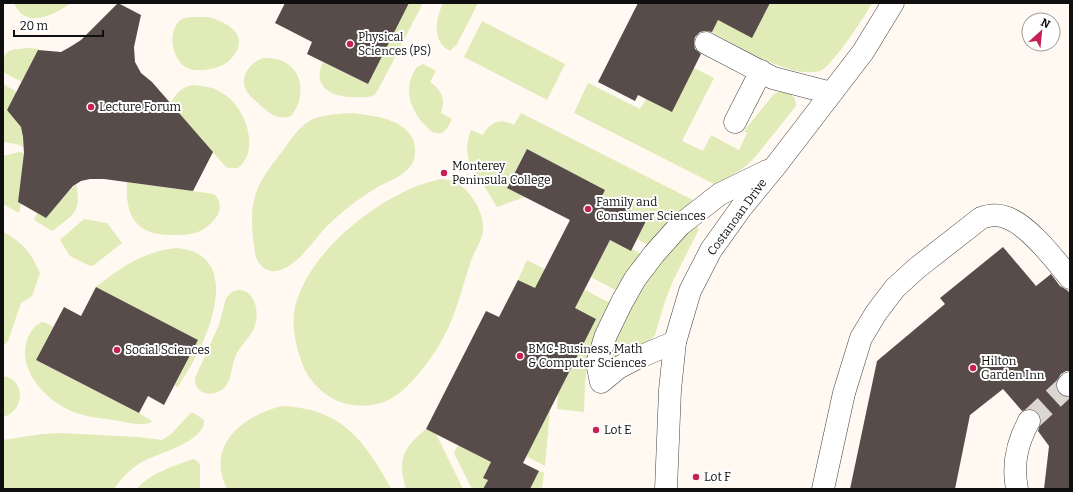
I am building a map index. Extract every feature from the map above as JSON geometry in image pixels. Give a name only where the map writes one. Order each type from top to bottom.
[{"type":"street","name":"Costanoan Drive","points":[[666,489],[670,390],[675,342],[690,291],[711,250],[740,208],[774,168],[863,52],[893,3]]},
{"type":"street","points":[[706,43],[773,78],[831,94]]},
{"type":"street","points":[[735,122],[761,72]]},
{"type":"street","points":[[675,342],[637,358],[618,368],[602,382],[597,363],[606,335],[635,279],[654,254],[680,225],[720,194],[774,168]]},
{"type":"street","points":[[823,489],[844,393],[861,338],[876,313],[895,288],[917,268],[981,218],[990,215],[1005,216],[1019,224],[1034,238],[1070,278]]},
{"type":"street","points":[[1017,489],[1014,475],[1017,452],[1022,434],[1029,421]]},
{"type":"green space","points":[[14,3],[71,3],[56,12],[40,18],[32,18],[25,16],[19,11]]},
{"type":"green space","points":[[409,3],[423,3],[374,95],[371,97],[351,97],[335,94],[328,90],[320,79],[320,71],[323,62],[368,84]]},
{"type":"green space","points":[[443,3],[478,3],[457,44],[450,51],[440,42],[438,36],[438,16]]},
{"type":"green space","points":[[770,3],[872,3],[856,29],[832,61],[820,71],[808,72],[794,70],[765,60],[712,32],[718,20],[752,37]]},
{"type":"green space","points":[[192,17],[207,17],[220,21],[232,28],[236,33],[239,39],[239,45],[234,55],[223,65],[211,69],[194,70],[187,68],[178,59],[173,46],[176,25],[180,20]]},
{"type":"green space","points":[[482,21],[565,64],[547,100],[464,57]]},
{"type":"green space","points":[[15,49],[39,49],[22,82],[3,72],[5,55],[8,52]]},
{"type":"green space","points":[[263,58],[283,61],[294,70],[298,76],[300,83],[300,97],[291,116],[280,117],[272,114],[261,106],[246,90],[244,80],[247,70],[254,63]]},
{"type":"green space","points":[[423,64],[436,71],[430,82],[437,88],[442,96],[443,104],[441,113],[452,119],[449,126],[441,133],[432,131],[427,127],[416,114],[412,106],[409,91],[412,75],[417,67]]},
{"type":"green space","points":[[694,68],[714,78],[682,141],[703,151],[711,135],[739,150],[747,133],[744,131],[774,94],[782,91],[789,93],[796,102],[796,106],[756,156],[746,166],[716,185],[574,113],[588,83],[640,109],[646,99]]},
{"type":"green space","points":[[3,84],[17,92],[15,119],[21,127],[24,147],[3,142]]},
{"type":"green space","points":[[192,85],[209,87],[224,94],[232,100],[244,118],[248,129],[248,151],[245,160],[238,168],[228,168],[225,166],[170,104],[179,92]]},
{"type":"green space","points":[[352,113],[381,118],[400,125],[412,138],[415,148],[413,163],[404,173],[369,192],[356,201],[326,227],[294,262],[279,271],[267,270],[260,265],[256,258],[252,230],[253,204],[260,183],[301,127],[318,117]]},
{"type":"green space","points":[[521,113],[693,200],[650,246],[637,239],[647,219],[602,196],[605,190],[527,149],[507,187],[525,197],[497,207],[469,161],[467,146],[471,130],[483,135],[492,124],[496,122],[504,122],[514,125]]},
{"type":"green space","points":[[19,152],[24,153],[18,201],[21,203],[19,213],[3,204],[3,156]]},
{"type":"green space","points":[[441,179],[455,182],[462,186],[478,207],[483,225],[482,235],[448,328],[432,357],[415,378],[391,399],[381,403],[360,406],[339,402],[319,389],[309,377],[302,363],[294,332],[294,313],[301,290],[313,268],[330,247],[372,210],[419,185]]},
{"type":"green space","points":[[127,182],[214,194],[220,205],[219,211],[209,226],[195,233],[171,235],[149,231],[141,227],[135,221],[131,213],[128,204]]},
{"type":"green space","points":[[76,184],[78,194],[77,207],[70,217],[52,231],[34,220],[37,213],[46,217]]},
{"type":"green space","points":[[84,219],[107,223],[122,243],[94,265],[90,266],[70,256],[60,240]]},
{"type":"green space","points":[[696,226],[699,229],[673,281],[665,301],[655,335],[649,341],[608,363],[606,358],[642,284],[672,245]]},
{"type":"green space","points":[[3,232],[16,240],[26,249],[40,273],[32,296],[21,303],[8,341],[3,346]]},
{"type":"green space","points":[[610,240],[631,251],[632,249],[643,255],[619,292],[591,277]]},
{"type":"green space","points":[[176,248],[194,252],[207,261],[214,273],[216,287],[215,303],[206,335],[194,360],[178,387],[175,385],[198,340],[96,287],[123,267],[143,257],[164,250]]},
{"type":"green space","points":[[527,260],[612,304],[588,358],[585,382],[584,412],[557,409],[558,394],[596,319],[518,280]]},
{"type":"green space","points":[[238,290],[244,291],[253,298],[257,316],[256,322],[250,335],[235,357],[227,385],[215,393],[205,393],[198,388],[195,378],[219,325],[226,298],[232,292]]},
{"type":"green space","points":[[42,322],[53,327],[36,360],[152,421],[146,424],[137,424],[83,415],[64,408],[46,394],[38,386],[32,376],[27,366],[25,355],[28,337],[34,328]]},
{"type":"green space","points":[[3,376],[11,378],[16,383],[20,395],[16,408],[10,414],[3,417]]},
{"type":"green space","points":[[282,406],[312,410],[336,420],[365,447],[391,489],[227,489],[221,473],[221,459],[224,446],[242,425],[254,417]]},
{"type":"green space","points":[[550,409],[545,466],[526,456]]},
{"type":"green space","points":[[191,413],[194,413],[204,420],[202,428],[197,435],[189,441],[140,463],[119,482],[114,489],[3,489],[3,440],[42,434],[61,433],[138,437],[162,440],[171,434]]},
{"type":"green space","points":[[426,429],[436,434],[463,489],[406,489],[402,470],[404,455],[412,442]]},
{"type":"green space","points":[[458,445],[491,462],[484,478],[488,480],[483,489],[472,489],[454,453]]},
{"type":"green space","points":[[193,459],[200,465],[200,489],[136,489],[155,474]]},
{"type":"green space","points":[[539,471],[544,473],[542,489],[530,489]]},
{"type":"building","name":"Lecture Forum","points":[[118,3],[141,15],[134,47],[135,62],[141,73],[152,82],[213,152],[193,191],[104,179],[90,179],[81,181],[73,186],[46,218],[18,202],[24,153],[23,137],[21,127],[7,110],[38,50],[61,52],[70,47],[81,40]]},
{"type":"building","name":"Physical Sciences (PS)","points":[[285,3],[409,3],[368,84],[307,54],[312,42],[275,23]]},
{"type":"building","points":[[638,3],[770,3],[752,38],[718,20],[712,32],[700,32],[695,37],[695,49],[701,54],[672,112],[638,95],[635,101],[598,82]]},
{"type":"building","name":"BMC-Business, Math & Computer Sciences","points":[[527,149],[605,190],[602,196],[647,219],[631,251],[610,240],[575,308],[596,319],[523,463],[539,471],[530,489],[483,489],[488,480],[483,478],[491,462],[426,429],[486,311],[499,317],[518,280],[535,288],[570,220],[507,188]]},
{"type":"building","name":"Hilton Garden Inn","points":[[1003,247],[1036,286],[1051,274],[1060,286],[1070,293],[1070,371],[1066,371],[1061,374],[1056,382],[1056,388],[1059,394],[1064,397],[1070,397],[1070,489],[1044,489],[1049,446],[1038,431],[1041,421],[1040,415],[1035,410],[1029,409],[1022,411],[1003,389],[970,415],[955,489],[850,489],[877,361],[945,304],[940,298]]},
{"type":"building","name":"Social Sciences","points":[[96,287],[198,340],[164,405],[148,396],[139,413],[36,360],[64,307],[81,316]]},
{"type":"tunnel","points":[[1029,421],[1068,385]]},
{"type":"place","name":"Physical Sciences (PS)","points":[[350,44]]},
{"type":"place","name":"Lecture Forum","points":[[91,107]]},
{"type":"place","name":"Monterey Peninsula College","points":[[444,173]]},
{"type":"place","name":"Family and Consumer Sciences","points":[[588,209]]},
{"type":"place","name":"Social Sciences","points":[[117,350]]},
{"type":"place","name":"BMC-Business, Math & Computer Sciences","points":[[520,356]]},
{"type":"place","name":"Hilton Garden Inn","points":[[973,368]]},
{"type":"place","name":"Lot E","points":[[596,430]]},
{"type":"place","name":"Lot F","points":[[696,477]]}]
